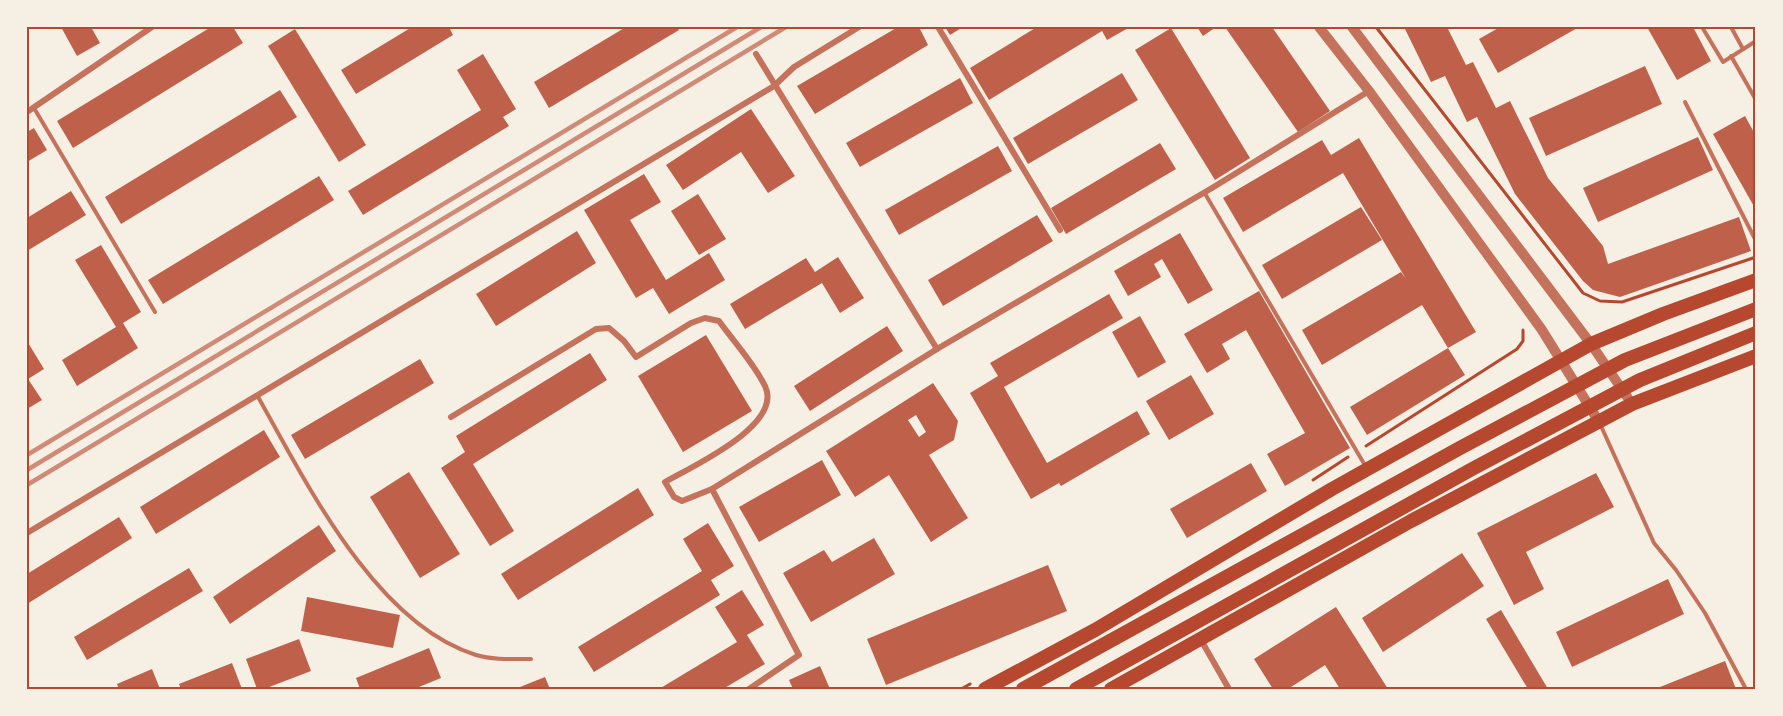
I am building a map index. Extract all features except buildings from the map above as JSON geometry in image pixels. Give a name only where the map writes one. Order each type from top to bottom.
[{"type":"highway","points":[[985,689],[1095,630],[1332,489],[1591,344],[1663,314],[1756,280]]},
{"type":"highway","points":[[1023,689],[1460,448],[1625,360],[1756,309]]},
{"type":"highway","points":[[1076,689],[1474,468],[1630,386],[1756,333]]},
{"type":"highway","points":[[1111,689],[1411,521],[1632,404],[1756,356]]},
{"type":"street","points":[[27,112],[152,27]]},
{"type":"street","points":[[27,533],[774,86],[794,66],[859,27]]},
{"type":"street","points":[[938,27],[1060,230]]},
{"type":"street","points":[[1319,27],[1369,91],[1542,330],[1599,422]]},
{"type":"street","points":[[1352,27],[1591,344],[1632,404]]},
{"type":"street","points":[[756,54],[937,349]]},
{"type":"street","points":[[451,417],[596,329],[609,328],[624,341],[636,357],[691,322],[705,318],[719,321],[766,388],[767,402],[758,422],[745,435],[665,482],[674,497],[682,501],[712,489],[937,349],[1204,192],[1369,91]]},
{"type":"street","points":[[712,489],[800,655],[749,689]]},
{"type":"street","points":[[1201,639],[1229,689]]},
{"type":"lane","points":[[1702,27],[1723,62],[1756,41]]},
{"type":"lane","points":[[1731,27],[1743,49]]},
{"type":"lane","points":[[1731,56],[1756,100]]},
{"type":"lane","points":[[1686,102],[1756,241]]},
{"type":"lane","points":[[34,108],[155,312]]},
{"type":"lane","points":[[1204,192],[1368,470]]},
{"type":"lane","points":[[257,395],[327,522],[397,605],[434,637],[477,655],[504,660],[531,659]]},
{"type":"lane","points":[[1599,422],[1654,543],[1676,570],[1705,613],[1746,689]]},
{"type":"path","points":[[1376,27],[1583,293],[1600,302],[1622,302],[1756,257]]},
{"type":"path","points":[[1308,483],[1517,349],[1523,341],[1524,332],[1518,322]]},
{"type":"path","points":[[961,689],[971,684]]},
{"type":"railway","points":[[27,455],[737,27]]},
{"type":"railway","points":[[27,470],[761,27]]},
{"type":"railway","points":[[27,485],[786,27]]}]
